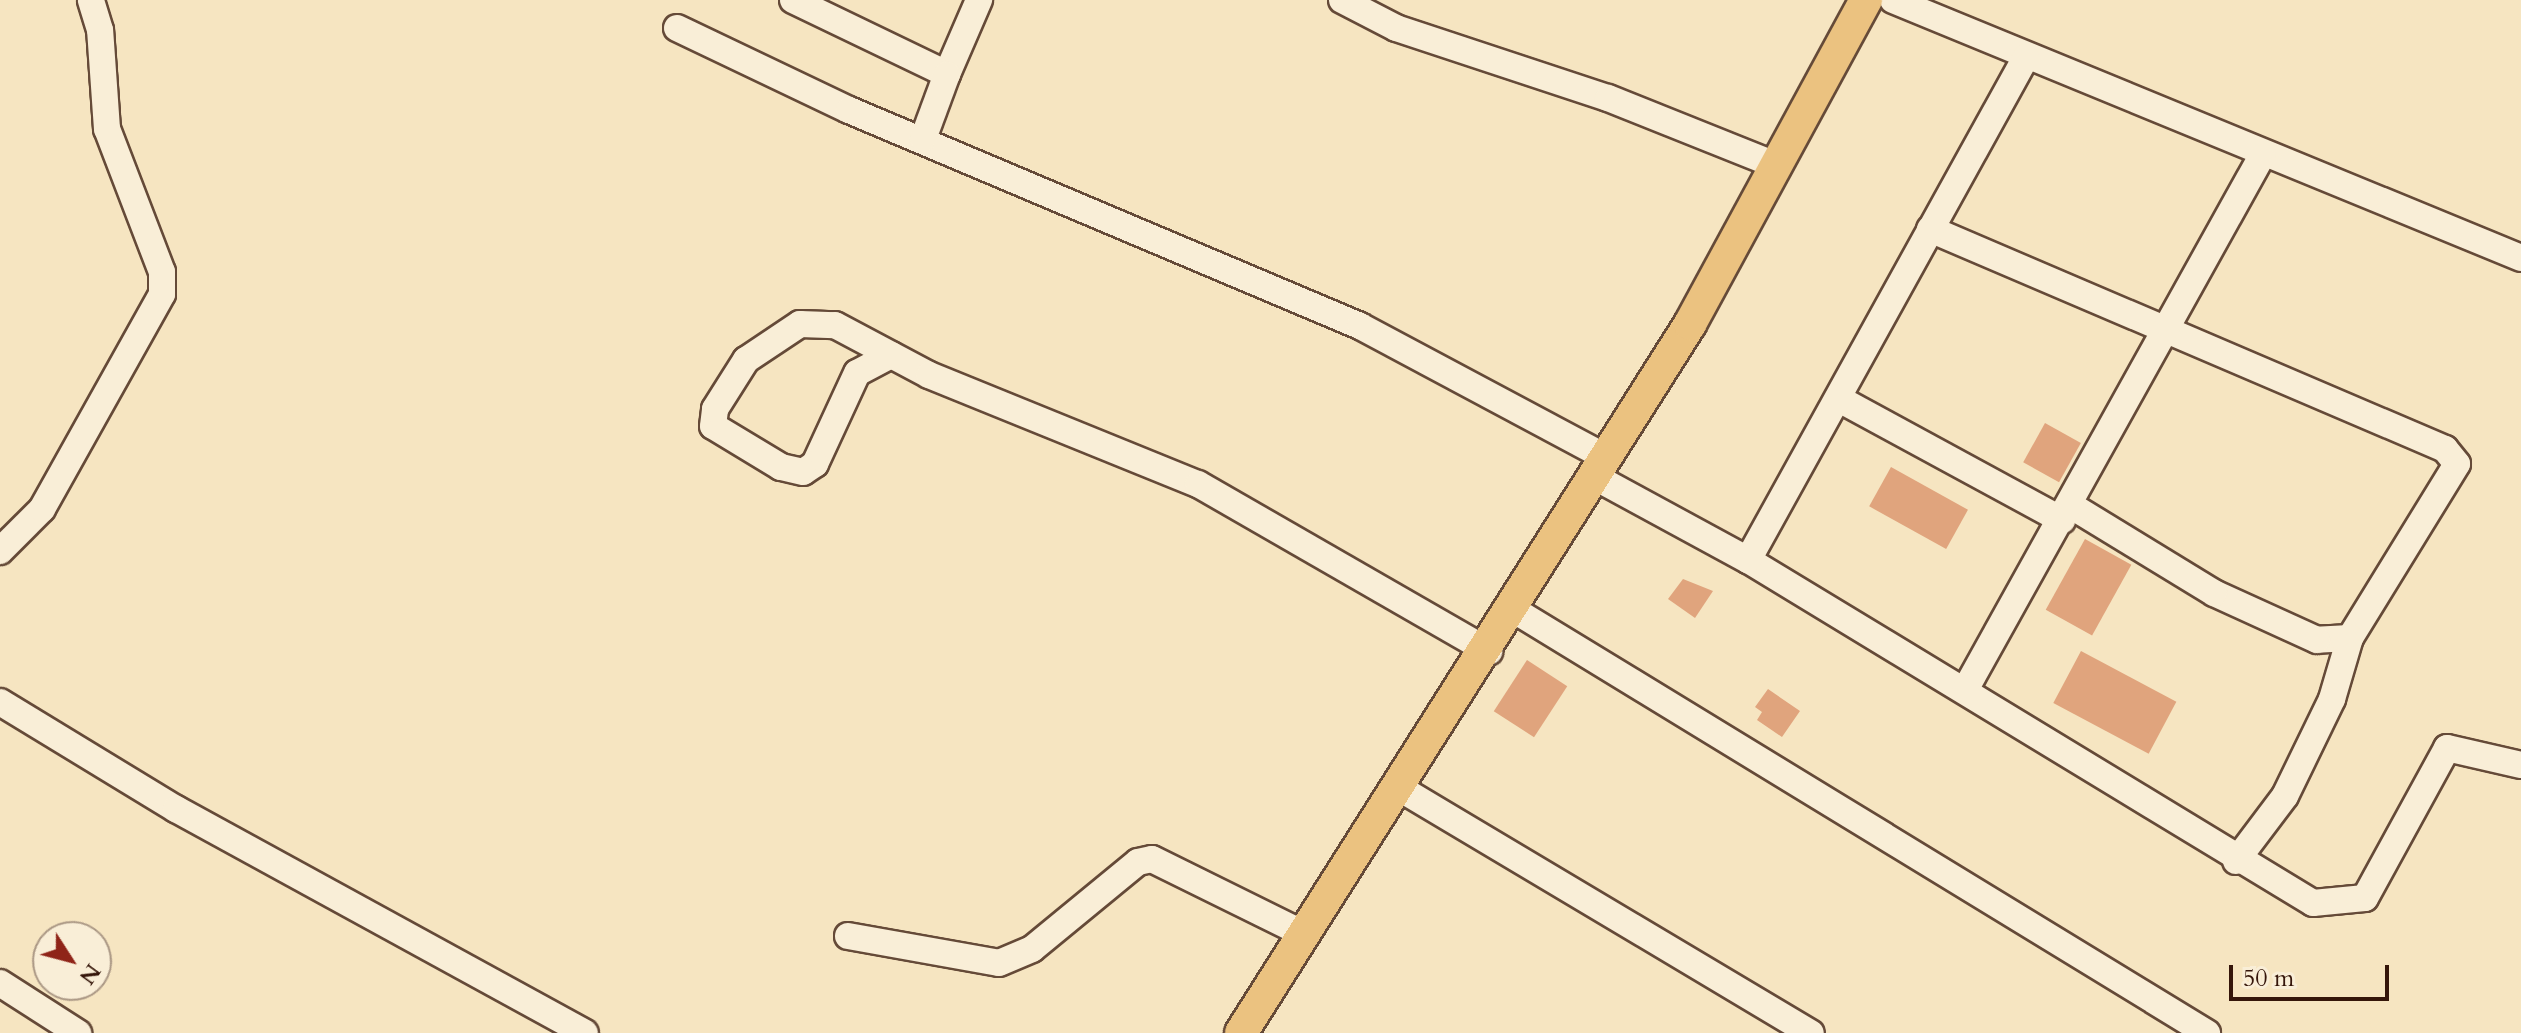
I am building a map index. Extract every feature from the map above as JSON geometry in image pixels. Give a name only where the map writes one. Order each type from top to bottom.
[{"type":"main road","points":[[1241,1033],[1489,651],[1601,467],[1778,166],[1866,0]]},
{"type":"street","points":[[0,551],[42,509],[162,294],[162,272],[107,129],[100,30],[91,0]]},
{"type":"street","points":[[793,0],[947,74]]},
{"type":"street","points":[[923,139],[979,0]]},
{"type":"street","points":[[1342,0],[1396,28],[1608,98],[1778,166]]},
{"type":"street","points":[[1893,0],[2521,258]]},
{"type":"street","points":[[677,28],[923,139],[1360,326],[1601,467],[1748,560],[1965,690],[2236,861],[2313,903],[2365,898],[2447,748],[2521,765]]},
{"type":"street","points":[[1748,560],[2026,57]]},
{"type":"street","points":[[1965,690],[2171,330],[2263,154]]},
{"type":"street","points":[[1930,229],[2445,449],[2457,464],[2350,638],[2332,699],[2285,796],[2236,861]]},
{"type":"street","points":[[891,355],[852,380],[815,464],[803,472],[781,467],[713,426],[715,409],[746,360],[800,324],[835,325],[891,355],[1198,484],[1489,651]]},
{"type":"street","points":[[1839,399],[2066,512],[2214,593],[2317,640],[2350,638]]},
{"type":"street","points":[[1514,610],[2207,1033]]},
{"type":"street","points":[[0,702],[176,809],[585,1033]]},
{"type":"street","points":[[1401,789],[1811,1033]]},
{"type":"street","points":[[848,936],[999,963],[1032,949],[1138,862],[1152,859],[1306,935]]},
{"type":"street","points":[[0,983],[78,1033]]},
{"type":"building","points":[[2045,423],[2081,443],[2059,482],[2023,462]]},
{"type":"building","points":[[1891,467],[1968,510],[1946,549],[1869,506]]},
{"type":"building","points":[[2085,539],[2131,565],[2092,636],[2046,610]]},
{"type":"building","points":[[1683,579],[1713,591],[1695,618],[1668,599]]},
{"type":"building","points":[[2081,651],[2176,702],[2149,754],[2053,703]]},
{"type":"building","points":[[1527,660],[1567,686],[1534,737],[1494,711]]},
{"type":"building","points":[[1768,689],[1800,711],[1782,737],[1757,720],[1762,712],[1755,707]]}]
